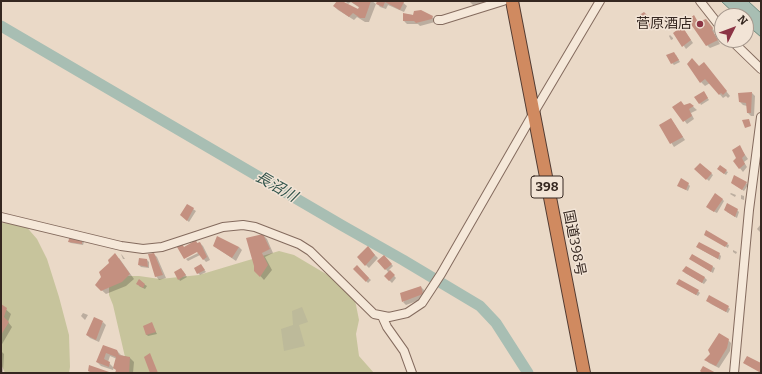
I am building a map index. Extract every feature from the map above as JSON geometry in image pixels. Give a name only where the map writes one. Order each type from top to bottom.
[{"type":"highway","name":"国道398号","points":[[512,1],[584,373]]},
{"type":"street","points":[[438,20],[503,1]]},
{"type":"street","points":[[1,216],[121,246],[143,249],[162,248],[222,226],[243,225],[255,227],[299,244],[310,250],[374,314],[382,316],[398,315],[415,309],[422,303],[441,274],[600,1]]},
{"type":"street","points":[[700,1],[714,19]]},
{"type":"street","points":[[739,48],[761,69]]},
{"type":"street","points":[[734,373],[761,117]]},
{"type":"street","points":[[382,316],[387,327],[404,351],[412,373]]},
{"type":"shaded area","points":[[721,1],[748,1],[761,13],[761,37],[754,31],[754,8],[728,8]]},
{"type":"shaded area","points":[[1,223],[24,224],[37,239],[47,259],[69,335],[69,373],[5,373],[1,364]]},
{"type":"shaded area","points":[[279,251],[294,255],[345,285],[353,294],[359,320],[356,334],[359,356],[374,373],[126,373],[125,357],[113,305],[109,295],[109,287],[127,276],[160,279],[199,275]]},
{"type":"shaded area","points":[[302,307],[308,322],[299,325],[305,346],[284,351],[281,329],[293,325],[292,311]]},
{"type":"building","points":[[337,1],[342,1],[358,9],[359,7],[350,1],[371,1],[365,18],[360,18],[353,13],[349,17],[333,6]]},
{"type":"building","points":[[377,1],[404,2],[400,10],[385,2],[383,7],[376,4]]},
{"type":"building","points":[[421,10],[433,16],[432,19],[416,23],[414,21],[403,21],[403,13],[413,15],[414,11]]},
{"type":"building","points":[[644,12],[655,23],[649,28],[638,16]]},
{"type":"building","points":[[694,15],[698,22],[706,19],[713,28],[714,42],[706,46],[688,20]]},
{"type":"building","points":[[682,26],[691,40],[682,47],[673,33]]},
{"type":"building","points":[[674,52],[679,60],[671,64],[666,55]]},
{"type":"building","points":[[692,58],[699,66],[704,62],[727,91],[723,95],[721,93],[719,95],[705,79],[700,83],[687,64]]},
{"type":"building","points":[[704,91],[708,98],[699,104],[694,97]]},
{"type":"building","points":[[752,92],[751,113],[747,113],[746,103],[739,102],[738,93]]},
{"type":"building","points":[[681,101],[684,105],[690,103],[694,106],[689,109],[692,116],[683,122],[672,107]]},
{"type":"building","points":[[671,118],[683,137],[670,144],[659,125]]},
{"type":"building","points":[[749,119],[751,126],[745,128],[742,120]]},
{"type":"building","points":[[740,145],[745,155],[742,158],[745,164],[739,169],[733,161],[736,158],[732,150]]},
{"type":"building","points":[[700,163],[712,173],[706,180],[694,169]]},
{"type":"building","points":[[720,165],[727,170],[724,174],[717,169]]},
{"type":"building","points":[[734,175],[747,182],[742,190],[731,183]]},
{"type":"building","points":[[681,178],[689,183],[686,190],[677,186]]},
{"type":"building","points":[[715,193],[723,199],[714,212],[706,207]]},
{"type":"building","points":[[727,203],[738,209],[735,217],[724,210]]},
{"type":"building","points":[[187,204],[194,208],[187,221],[180,215]]},
{"type":"building","points":[[706,230],[728,243],[725,247],[704,235]]},
{"type":"building","points":[[263,234],[270,249],[262,253],[268,265],[260,277],[254,271],[246,238]]},
{"type":"building","points":[[70,236],[82,239],[82,244],[68,242]]},
{"type":"building","points":[[217,236],[239,247],[232,258],[213,246]]},
{"type":"building","points":[[196,240],[197,243],[200,242],[207,257],[203,260],[197,252],[184,259],[177,247],[182,244],[184,247]]},
{"type":"building","points":[[699,242],[720,253],[718,259],[696,247]]},
{"type":"building","points":[[368,246],[375,255],[365,266],[357,257]]},
{"type":"building","points":[[115,253],[130,274],[122,282],[101,291],[95,285],[101,277],[99,272],[109,263],[108,260]]},
{"type":"building","points":[[154,253],[163,275],[155,277],[148,254]]},
{"type":"building","points":[[692,254],[713,266],[711,272],[689,259]]},
{"type":"building","points":[[384,255],[392,264],[385,270],[377,261]]},
{"type":"building","points":[[139,258],[147,259],[148,267],[138,265]]},
{"type":"building","points":[[201,264],[205,270],[197,274],[194,268]]},
{"type":"building","points":[[357,265],[369,278],[366,282],[353,269]]},
{"type":"building","points":[[686,266],[705,277],[702,283],[682,271]]},
{"type":"building","points":[[181,268],[186,275],[178,280],[174,272]]},
{"type":"building","points":[[390,270],[395,275],[389,281],[384,276]]},
{"type":"building","points":[[139,279],[145,284],[143,288],[136,284]]},
{"type":"building","points":[[679,279],[699,290],[696,295],[676,284]]},
{"type":"building","points":[[421,286],[423,294],[402,302],[400,293]]},
{"type":"building","points":[[709,295],[729,306],[726,312],[706,301]]},
{"type":"building","points":[[1,304],[7,308],[4,317],[9,322],[1,335]]},
{"type":"building","points":[[94,317],[103,321],[96,340],[86,335]]},
{"type":"building","points":[[152,322],[156,332],[146,335],[143,326]]},
{"type":"building","points":[[719,333],[729,339],[727,348],[716,366],[704,360],[710,354],[708,350]]},
{"type":"building","points":[[103,345],[117,350],[119,355],[130,357],[129,373],[115,373],[116,370],[113,368],[116,357],[106,353],[104,359],[110,362],[109,367],[96,362]]},
{"type":"building","points":[[150,353],[158,373],[150,373],[144,357]]},
{"type":"building","points":[[747,356],[761,363],[761,373],[743,363]]},
{"type":"building","points":[[89,365],[112,373],[92,373],[88,371]]},
{"type":"building","points":[[703,366],[716,373],[702,373],[700,371]]},
{"type":"waterway","name":"長沼川","points":[[1,26],[480,306],[496,323],[528,373]]},
{"type":"place","name":"菅原酒店","points":[[700,24]]}]
